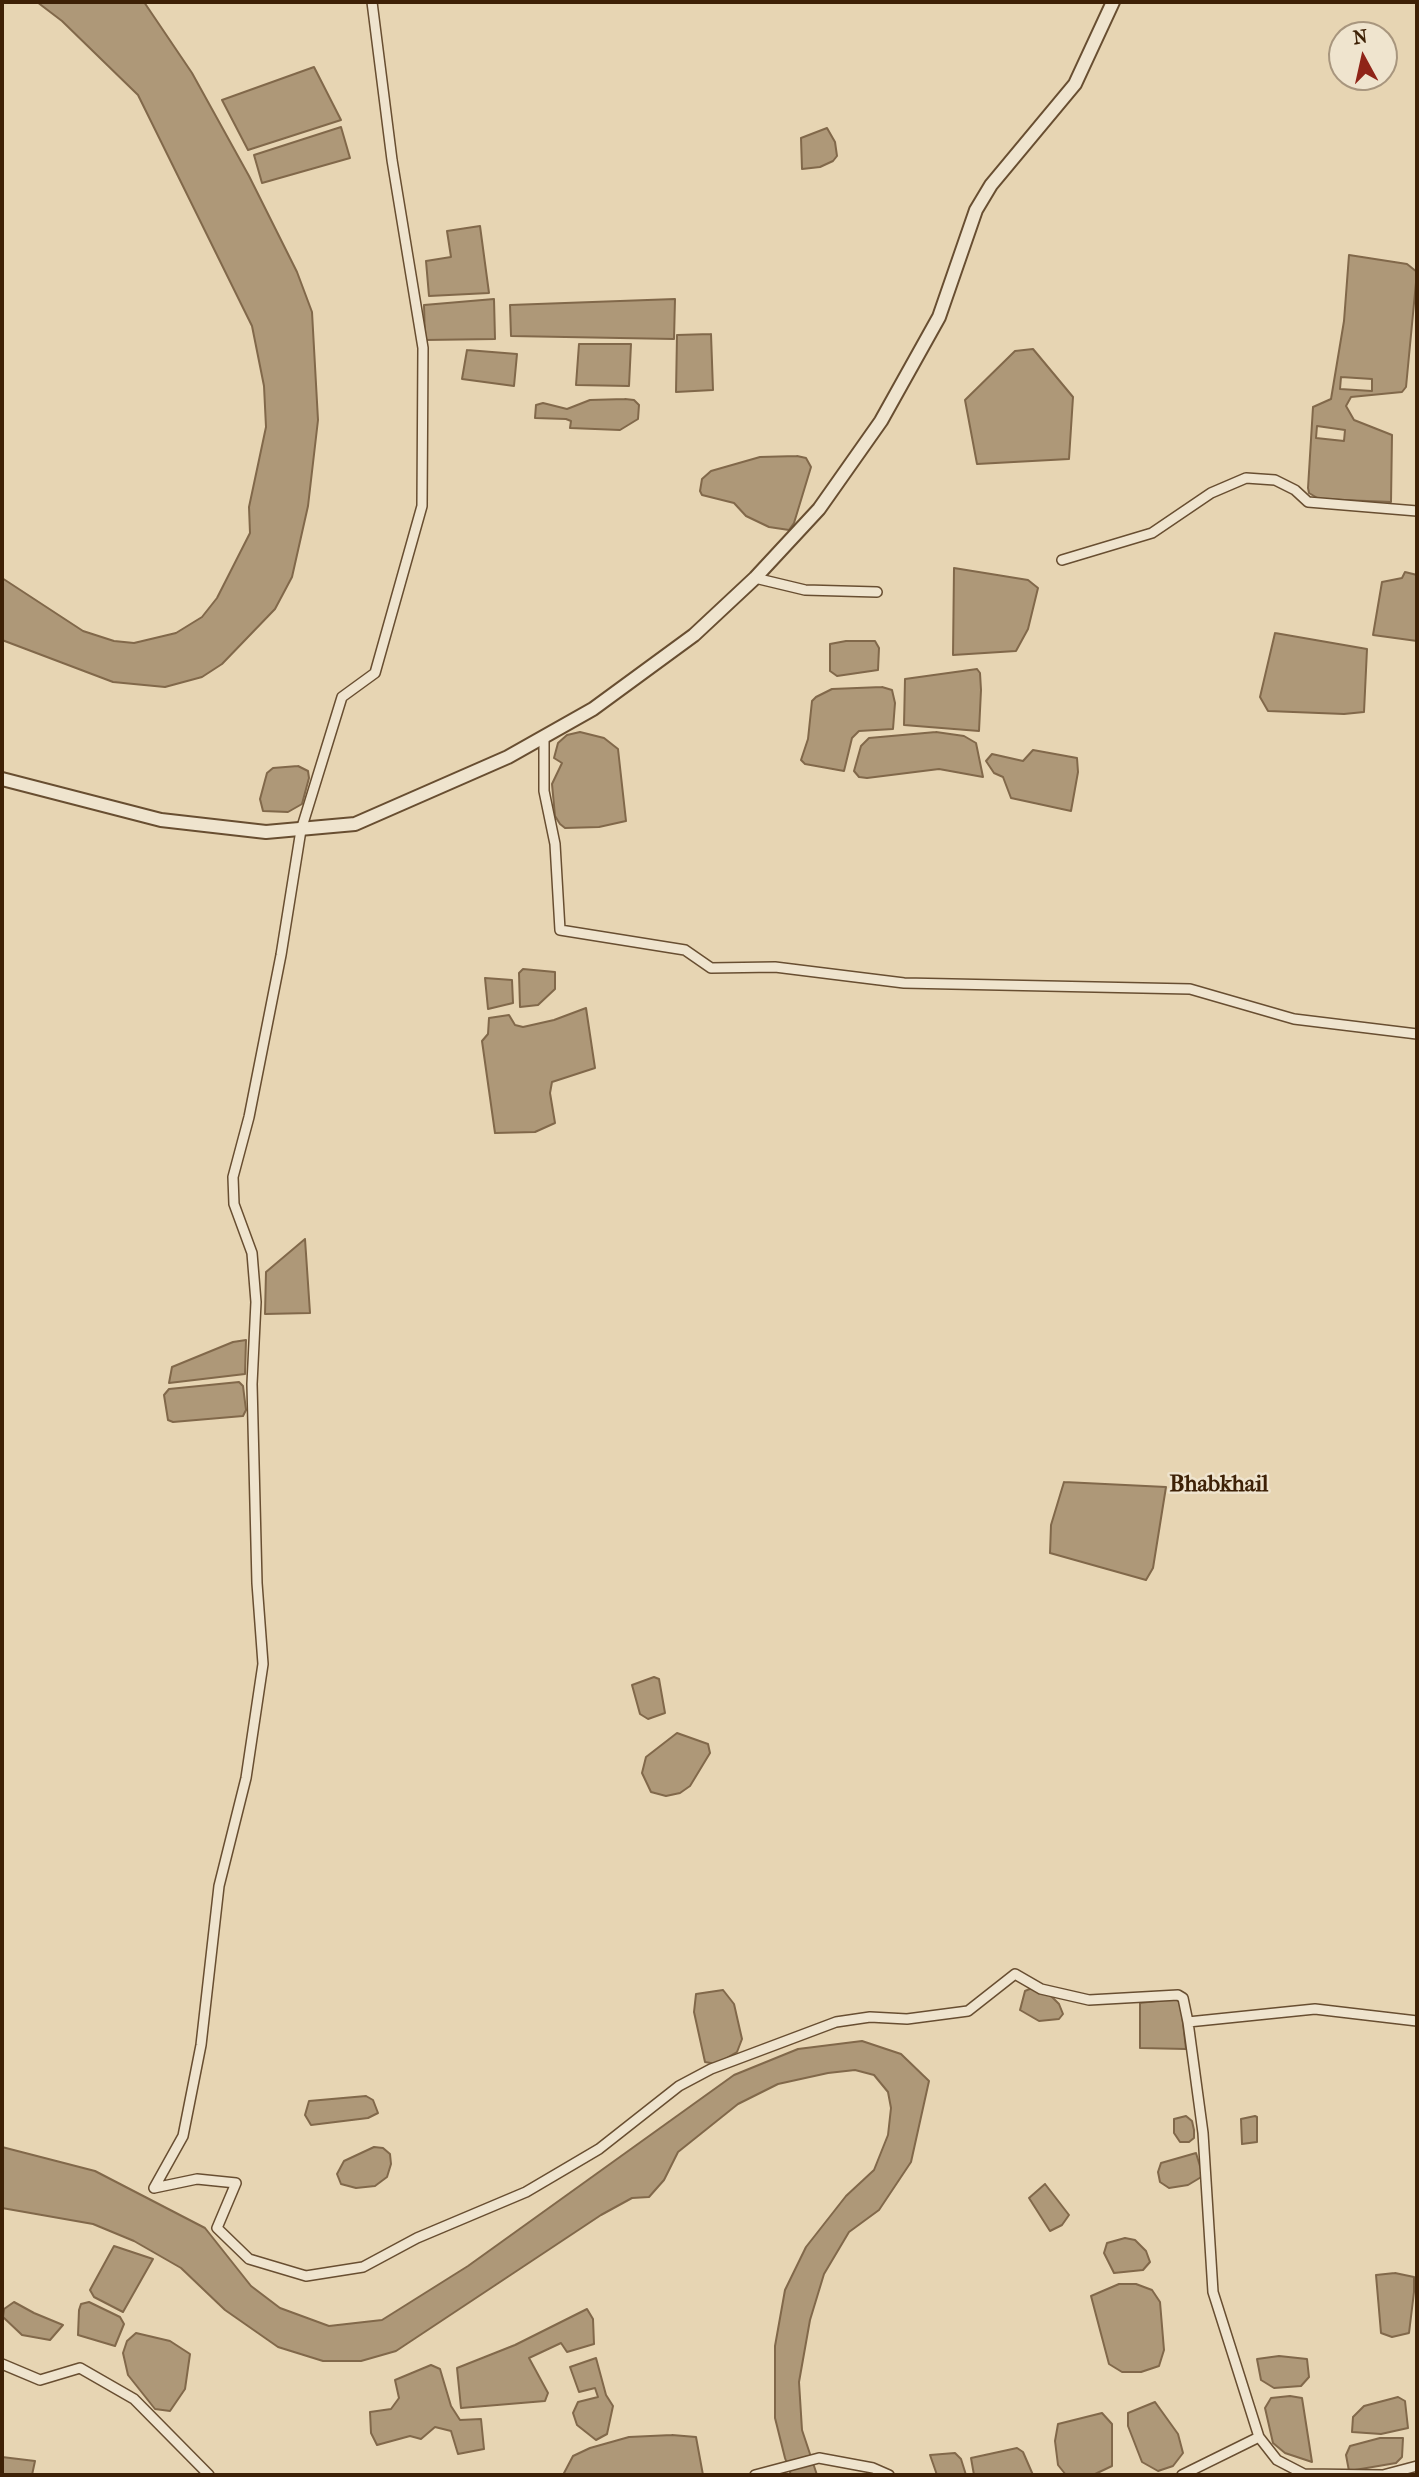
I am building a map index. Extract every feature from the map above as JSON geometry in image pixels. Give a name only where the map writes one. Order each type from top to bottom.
[{"type":"street","points":[[372,2],[391,160],[423,348],[422,506],[375,673],[342,697],[301,830],[281,956],[249,1117],[233,1177],[234,1204],[252,1253],[256,1302],[252,1384],[257,1583],[262,1664],[246,1777],[219,1886],[201,2045],[183,2136],[154,2188],[197,2179],[236,2183],[217,2228],[249,2259],[306,2276],[363,2267],[417,2238],[526,2192],[599,2149],[679,2086],[711,2069],[836,2022],[870,2017],[907,2019],[968,2011],[1015,1974],[1041,1989],[1089,2000],[1178,1995],[1183,1998],[1188,2022],[1203,2133],[1213,2292],[1259,2437],[1277,2460],[1304,2474],[1383,2475],[1417,2466]]},
{"type":"street","points":[[2,779],[161,820],[266,832],[355,824],[508,757],[593,709],[694,635],[755,578],[819,509],[881,421],[939,317],[976,210],[991,185],[1075,85],[1113,2]]},
{"type":"street","points":[[1062,560],[1152,533],[1211,493],[1246,478],[1275,480],[1295,490],[1308,502],[1417,511]]},
{"type":"street","points":[[755,578],[805,590],[877,592]]},
{"type":"street","points":[[544,736],[544,791],[555,844],[560,930],[685,950],[711,968],[775,967],[904,983],[1190,989],[1294,1019],[1417,1034]]},
{"type":"street","points":[[1188,2022],[1315,2009],[1417,2021]]},
{"type":"street","points":[[2,2364],[40,2381],[80,2368],[134,2399],[155,2416],[209,2475]]},
{"type":"street","points":[[1182,2475],[1259,2437]]},
{"type":"street","points":[[755,2475],[819,2458],[873,2468],[889,2475]]},
{"type":"shaded area","points":[[37,2],[144,2],[192,73],[249,176],[297,272],[312,312],[318,420],[308,506],[292,577],[275,609],[222,664],[202,677],[165,687],[113,682],[2,640],[2,578],[83,631],[114,641],[134,643],[176,633],[202,617],[217,598],[250,533],[249,507],[266,427],[264,386],[252,326],[138,95],[62,21]]},
{"type":"shaded area","points":[[314,67],[341,120],[248,150],[222,100]]},
{"type":"shaded area","points":[[341,127],[350,158],[262,183],[254,155]]},
{"type":"shaded area","points":[[827,128],[835,142],[837,156],[820,167],[802,169],[801,138]]},
{"type":"shaded area","points":[[480,226],[489,293],[429,296],[426,261],[451,257],[447,231]]},
{"type":"shaded area","points":[[1349,255],[1407,264],[1417,272],[1406,387],[1402,392],[1351,397],[1346,406],[1354,420],[1392,435],[1391,502],[1319,499],[1309,493],[1313,407],[1331,399],[1344,321]],"holes":[[[1341,377],[1372,379],[1372,391],[1340,389]],[[1317,426],[1345,430],[1344,441],[1316,438]]]},
{"type":"shaded area","points":[[494,299],[495,339],[425,340],[424,305]]},
{"type":"shaded area","points":[[675,299],[674,339],[511,336],[510,305]]},
{"type":"shaded area","points":[[711,334],[713,390],[676,392],[677,335]]},
{"type":"shaded area","points":[[579,344],[631,344],[629,386],[576,385]]},
{"type":"shaded area","points":[[1033,349],[1073,397],[1069,459],[977,464],[965,400],[1015,351]]},
{"type":"shaded area","points":[[467,350],[517,354],[514,386],[462,379]]},
{"type":"shaded area","points":[[590,400],[634,400],[639,405],[638,419],[620,430],[570,428],[571,421],[566,419],[535,418],[536,405],[543,403],[567,409]]},
{"type":"shaded area","points":[[760,457],[806,458],[811,467],[794,523],[789,530],[769,527],[746,516],[734,503],[702,495],[700,491],[702,479],[711,471]]},
{"type":"shaded area","points":[[954,568],[1028,580],[1038,588],[1028,629],[1016,651],[953,655]]},
{"type":"shaded area","points":[[1405,572],[1417,575],[1417,641],[1373,635],[1382,582],[1402,578]]},
{"type":"shaded area","points":[[1275,633],[1367,649],[1364,712],[1344,714],[1268,711],[1260,697]]},
{"type":"shaded area","points":[[875,641],[879,648],[878,670],[837,676],[830,671],[830,644]]},
{"type":"shaded area","points":[[977,669],[980,673],[981,690],[979,731],[904,725],[905,679]]},
{"type":"shaded area","points":[[882,687],[892,690],[895,703],[893,729],[859,731],[852,738],[844,771],[805,764],[801,760],[808,739],[812,701],[816,697],[832,689]]},
{"type":"shaded area","points":[[580,732],[604,738],[618,749],[626,821],[599,827],[565,828],[555,816],[552,784],[562,763],[554,758],[558,743],[567,735]]},
{"type":"shaded area","points":[[936,732],[964,736],[976,743],[983,777],[939,769],[867,778],[859,777],[854,771],[861,746],[869,738]]},
{"type":"shaded area","points":[[1033,750],[1077,758],[1078,772],[1071,811],[1011,798],[1003,777],[994,773],[986,761],[992,754],[1023,761]]},
{"type":"shaded area","points":[[298,766],[308,771],[309,778],[302,804],[288,812],[263,811],[260,799],[267,773],[273,768]]},
{"type":"shaded area","points":[[523,969],[555,972],[555,989],[538,1005],[520,1007],[519,973]]},
{"type":"shaded area","points":[[485,978],[512,980],[513,1003],[488,1009]]},
{"type":"shaded area","points":[[586,1008],[595,1068],[552,1082],[550,1093],[555,1123],[535,1132],[495,1133],[482,1041],[488,1034],[489,1018],[509,1015],[515,1025],[523,1027],[554,1020]]},
{"type":"shaded area","points":[[305,1239],[310,1313],[265,1314],[266,1272]]},
{"type":"shaded area","points":[[246,1340],[245,1374],[169,1383],[172,1367],[233,1342]]},
{"type":"shaded area","points":[[239,1382],[243,1386],[246,1410],[243,1416],[173,1422],[168,1420],[164,1395],[169,1389]]},
{"type":"shaded area","points":[[1064,1482],[1166,1487],[1153,1568],[1146,1580],[1050,1553],[1051,1525]]},
{"type":"shaded area","points":[[654,1677],[659,1679],[665,1713],[648,1719],[640,1714],[632,1685]]},
{"type":"shaded area","points":[[677,1733],[708,1744],[710,1753],[690,1786],[680,1793],[666,1796],[651,1792],[642,1773],[646,1757]]},
{"type":"shaded area","points":[[1032,1988],[1050,1995],[1059,2004],[1063,2014],[1059,2019],[1039,2021],[1020,2010],[1025,1991]]},
{"type":"shaded area","points":[[723,1990],[734,2004],[742,2039],[737,2052],[716,2064],[705,2062],[694,2012],[696,1994]]},
{"type":"shaded area","points":[[1180,1998],[1186,2049],[1140,2048],[1140,2003]]},
{"type":"shaded area","points":[[862,2041],[901,2054],[929,2081],[911,2162],[879,2210],[849,2232],[824,2274],[810,2320],[799,2382],[802,2430],[817,2475],[791,2475],[785,2458],[775,2418],[775,2346],[785,2290],[806,2247],[846,2196],[874,2170],[888,2135],[891,2108],[888,2092],[874,2075],[855,2070],[828,2073],[778,2084],[738,2104],[678,2152],[664,2180],[649,2197],[632,2198],[601,2215],[396,2351],[361,2361],[323,2361],[278,2347],[225,2310],[181,2268],[134,2241],[93,2224],[2,2208],[2,2147],[95,2171],[205,2228],[251,2286],[280,2308],[329,2326],[382,2320],[468,2266],[734,2075],[798,2049]]},
{"type":"shaded area","points":[[366,2096],[373,2100],[378,2113],[368,2118],[311,2125],[305,2115],[309,2101]]},
{"type":"shaded area","points":[[1186,2116],[1192,2121],[1194,2138],[1189,2142],[1180,2142],[1174,2133],[1174,2119]]},
{"type":"shaded area","points":[[1255,2116],[1257,2142],[1242,2144],[1241,2119]]},
{"type":"shaded area","points":[[374,2147],[383,2148],[390,2154],[391,2164],[387,2177],[375,2186],[356,2188],[341,2184],[337,2174],[344,2161]]},
{"type":"shaded area","points":[[1196,2153],[1203,2176],[1188,2185],[1169,2188],[1160,2182],[1158,2172],[1161,2163]]},
{"type":"shaded area","points":[[1045,2184],[1069,2215],[1062,2225],[1050,2231],[1029,2198]]},
{"type":"shaded area","points":[[1125,2238],[1135,2240],[1146,2251],[1150,2262],[1143,2270],[1114,2273],[1104,2253],[1107,2243]]},
{"type":"shaded area","points":[[114,2246],[153,2259],[123,2312],[94,2297],[90,2290]]},
{"type":"shaded area","points":[[1395,2273],[1414,2277],[1414,2292],[1409,2333],[1392,2337],[1381,2333],[1376,2275]]},
{"type":"shaded area","points":[[1119,2284],[1136,2284],[1152,2290],[1160,2302],[1164,2350],[1159,2366],[1141,2372],[1122,2372],[1109,2364],[1091,2296]]},
{"type":"shaded area","points":[[14,2302],[63,2325],[50,2340],[22,2335],[3,2317],[4,2309]]},
{"type":"shaded area","points":[[89,2302],[120,2317],[124,2324],[115,2346],[78,2335],[81,2304]]},
{"type":"shaded area","points":[[587,2309],[593,2319],[594,2344],[567,2352],[561,2343],[529,2358],[548,2393],[545,2401],[461,2408],[457,2368],[515,2345]]},
{"type":"shaded area","points":[[136,2333],[170,2341],[190,2354],[185,2389],[170,2411],[155,2409],[128,2375],[123,2353],[127,2341]]},
{"type":"shaded area","points":[[1279,2356],[1307,2359],[1309,2377],[1301,2386],[1274,2388],[1261,2380],[1257,2359]]},
{"type":"shaded area","points":[[596,2358],[606,2395],[613,2406],[607,2434],[596,2440],[577,2425],[573,2413],[578,2402],[598,2397],[595,2388],[579,2392],[570,2367]]},
{"type":"shaded area","points":[[431,2365],[440,2369],[451,2406],[460,2420],[481,2419],[484,2449],[458,2454],[451,2431],[435,2427],[421,2439],[410,2436],[377,2445],[371,2433],[370,2412],[391,2409],[399,2398],[395,2380]]},
{"type":"shaded area","points":[[1398,2397],[1405,2401],[1408,2428],[1381,2434],[1352,2432],[1353,2417],[1364,2406]]},
{"type":"shaded area","points":[[1271,2398],[1302,2398],[1312,2462],[1285,2453],[1273,2443],[1265,2408]]},
{"type":"shaded area","points":[[1155,2402],[1178,2434],[1183,2453],[1173,2466],[1158,2471],[1142,2462],[1128,2426],[1128,2413]]},
{"type":"shaded area","points":[[1102,2413],[1112,2424],[1112,2466],[1093,2475],[1066,2475],[1058,2465],[1055,2441],[1058,2424]]},
{"type":"shaded area","points":[[629,2437],[696,2437],[703,2475],[563,2475],[573,2456],[590,2448]]},
{"type":"shaded area","points":[[1380,2438],[1403,2438],[1402,2457],[1396,2463],[1349,2471],[1346,2455],[1350,2446]]},
{"type":"shaded area","points":[[1017,2448],[1023,2452],[1033,2475],[974,2475],[971,2458]]},
{"type":"shaded area","points":[[955,2453],[961,2459],[966,2475],[937,2475],[930,2455]]},
{"type":"shaded area","points":[[2,2457],[35,2461],[32,2475],[2,2475]]},
{"type":"district","name":"Bhabkhail","points":[[1219,1485]]}]
